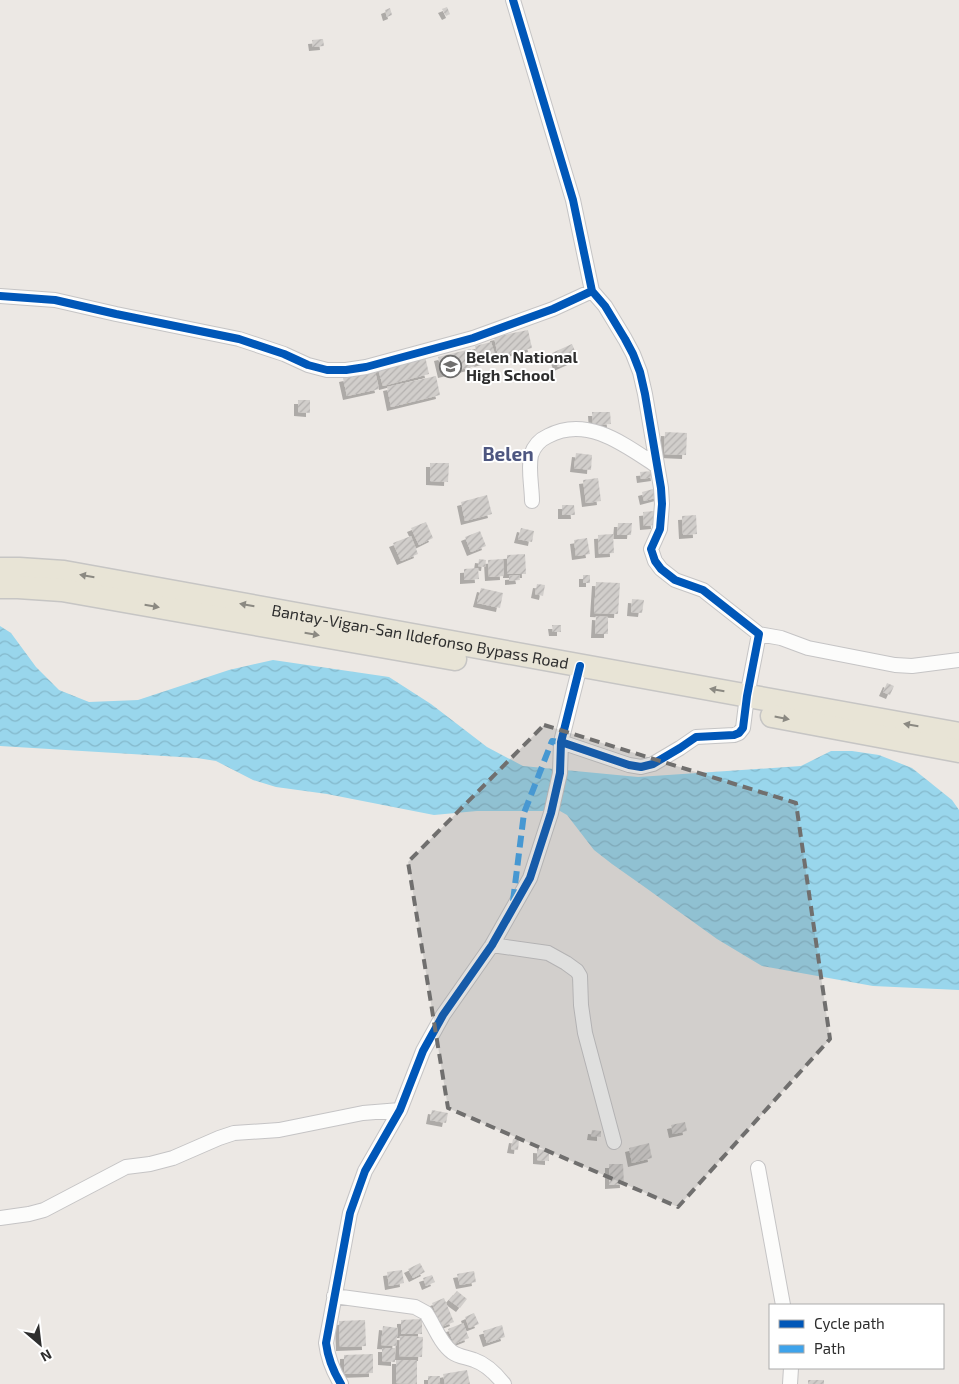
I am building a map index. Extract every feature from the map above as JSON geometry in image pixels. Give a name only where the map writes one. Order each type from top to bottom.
[{"type":"main road","name":"Bantay-Vigan-San Ildefonso Bypass Road","points":[[0,569],[64,572],[577,673],[746,704],[959,751]]},
{"type":"main road","name":"Bantay-Vigan-San Ildefonso Bypass Road","points":[[0,587],[62,590],[577,673]]},
{"type":"main road","name":"Bantay-Vigan-San Ildefonso Bypass Road","points":[[746,704],[959,734]]},
{"type":"street","points":[[513,0],[573,200],[592,291],[605,306],[633,354],[640,372],[661,488],[660,529],[651,549],[655,561],[661,569],[675,580],[703,590],[759,634],[781,638],[808,648],[895,665],[912,666],[959,660]]},
{"type":"street","points":[[0,296],[55,300],[239,339],[327,370],[346,370],[366,367],[473,338],[554,309],[592,291]]},
{"type":"street","points":[[532,501],[530,463],[535,446],[541,439],[565,429],[583,428],[596,432],[620,442],[657,466]]},
{"type":"street","points":[[561,742],[641,767],[652,764],[696,737],[734,735],[739,733],[744,728],[746,704],[759,634]]},
{"type":"street","points":[[341,1384],[327,1355],[326,1343],[350,1213],[365,1170],[400,1110],[423,1051],[443,1015],[492,945],[530,878],[551,813],[560,773],[561,742],[577,673]]},
{"type":"street","points":[[492,945],[548,953],[566,962],[577,971],[580,976],[581,1006],[585,1033],[614,1142]]},
{"type":"street","points":[[0,1218],[44,1210],[126,1167],[150,1164],[173,1158],[234,1133],[280,1130],[363,1113],[400,1110]]},
{"type":"street","points":[[758,1168],[783,1304]]},
{"type":"street","points":[[334,1296],[415,1307],[423,1311],[452,1352],[475,1360],[496,1374],[504,1384]]},
{"type":"street","points":[[790,1384],[791,1369]]},
{"type":"highlighted area","points":[[544,725],[796,803],[830,1039],[678,1207],[448,1108],[408,862]]},
{"type":"water","points":[[0,626],[11,633],[36,667],[59,690],[89,702],[138,700],[229,670],[273,660],[389,677],[431,704],[487,747],[523,766],[638,777],[801,766],[831,751],[852,751],[879,755],[912,768],[952,800],[959,810],[959,990],[873,986],[762,966],[717,939],[612,864],[594,850],[567,815],[560,811],[477,811],[434,815],[327,794],[276,787],[253,780],[216,761],[197,758],[0,746]]},
{"type":"building","points":[[447,7],[450,14],[446,16],[442,9]]},
{"type":"building","points":[[390,8],[392,15],[387,17],[385,10]]},
{"type":"building","points":[[323,39],[324,46],[313,47],[312,40]]},
{"type":"building","points":[[528,330],[532,348],[498,356],[494,337]]},
{"type":"building","points":[[491,342],[496,358],[478,363],[475,346]]},
{"type":"building","points":[[572,344],[578,358],[558,367],[552,353]]},
{"type":"building","points":[[471,349],[475,366],[442,374],[438,357]]},
{"type":"building","points":[[425,356],[429,374],[383,386],[378,369]]},
{"type":"building","points":[[375,371],[379,389],[347,396],[343,378]]},
{"type":"building","points":[[436,376],[440,395],[391,407],[387,387]]},
{"type":"building","points":[[298,400],[310,400],[310,413],[298,412]]},
{"type":"building","points":[[592,412],[610,412],[611,424],[593,425]]},
{"type":"building","points":[[665,432],[687,433],[686,455],[664,454]]},
{"type":"building","points":[[576,453],[592,455],[591,470],[574,468]]},
{"type":"building","points":[[430,463],[449,463],[448,482],[430,481]]},
{"type":"building","points":[[654,471],[655,477],[641,479],[640,472]]},
{"type":"building","points":[[598,478],[601,501],[586,503],[583,480]]},
{"type":"building","points":[[657,488],[659,497],[644,501],[642,492]]},
{"type":"building","points":[[487,495],[492,514],[465,521],[461,502]]},
{"type":"building","points":[[562,505],[574,505],[575,515],[562,515]]},
{"type":"building","points":[[654,511],[655,525],[644,526],[643,512]]},
{"type":"building","points":[[696,515],[697,534],[683,535],[682,516]]},
{"type":"building","points":[[426,522],[433,538],[419,545],[411,528]]},
{"type":"building","points":[[618,523],[632,523],[631,535],[617,535]]},
{"type":"building","points":[[521,528],[534,531],[532,542],[518,539]]},
{"type":"building","points":[[480,531],[486,546],[471,552],[465,537]]},
{"type":"building","points":[[613,534],[614,553],[599,554],[598,535]]},
{"type":"building","points":[[411,536],[418,554],[401,561],[393,543]]},
{"type":"building","points":[[587,538],[590,554],[576,556],[574,540]]},
{"type":"building","points":[[525,554],[526,574],[507,574],[507,555]]},
{"type":"building","points":[[479,559],[486,560],[485,567],[478,566]]},
{"type":"building","points":[[503,559],[504,576],[489,577],[488,560]]},
{"type":"building","points":[[478,568],[479,579],[464,580],[464,569]]},
{"type":"building","points":[[519,575],[520,580],[509,581],[509,576]]},
{"type":"building","points":[[583,575],[590,575],[590,583],[583,583]]},
{"type":"building","points":[[596,582],[620,583],[618,614],[594,613]]},
{"type":"building","points":[[537,584],[545,585],[543,596],[535,594]]},
{"type":"building","points":[[481,588],[503,593],[500,608],[477,603]]},
{"type":"building","points":[[632,599],[644,600],[642,613],[631,612]]},
{"type":"building","points":[[596,616],[608,617],[608,634],[595,634]]},
{"type":"building","points":[[552,625],[561,625],[561,632],[553,632]]},
{"type":"building","points":[[887,683],[894,686],[890,695],[883,692]]},
{"type":"building","points":[[432,1110],[448,1113],[446,1123],[430,1120]]},
{"type":"building","points":[[685,1122],[687,1131],[673,1134],[671,1125]]},
{"type":"building","points":[[592,1130],[601,1131],[601,1137],[591,1136]]},
{"type":"building","points":[[513,1139],[519,1140],[518,1150],[511,1149]]},
{"type":"building","points":[[649,1143],[652,1158],[632,1163],[629,1148]]},
{"type":"building","points":[[537,1149],[549,1150],[549,1161],[537,1160]]},
{"type":"building","points":[[609,1164],[623,1164],[624,1184],[609,1185]]},
{"type":"building","points":[[420,1263],[425,1272],[413,1278],[408,1269]]},
{"type":"building","points":[[402,1270],[404,1283],[389,1286],[387,1272]]},
{"type":"building","points":[[474,1271],[476,1282],[460,1285],[457,1274]]},
{"type":"building","points":[[432,1275],[435,1282],[426,1286],[423,1278]]},
{"type":"building","points":[[457,1291],[467,1299],[460,1308],[449,1300]]},
{"type":"building","points":[[444,1298],[454,1322],[441,1327],[432,1303]]},
{"type":"building","points":[[474,1313],[479,1324],[469,1328],[465,1317]]},
{"type":"building","points":[[422,1319],[422,1334],[401,1334],[401,1320]]},
{"type":"building","points":[[365,1320],[366,1346],[340,1347],[339,1321]]},
{"type":"building","points":[[463,1323],[469,1338],[454,1344],[448,1329]]},
{"type":"building","points":[[502,1325],[505,1337],[487,1343],[483,1331]]},
{"type":"building","points":[[383,1326],[398,1328],[396,1346],[381,1345]]},
{"type":"building","points":[[400,1336],[423,1337],[422,1357],[399,1356]]},
{"type":"building","points":[[382,1348],[395,1348],[395,1362],[382,1361]]},
{"type":"building","points":[[373,1354],[373,1373],[344,1374],[344,1355]]},
{"type":"building","points":[[396,1360],[417,1360],[417,1384],[396,1383]]},
{"type":"building","points":[[467,1370],[470,1384],[445,1384],[443,1374]]},
{"type":"building","points":[[428,1376],[440,1376],[440,1384],[428,1384]]},
{"type":"building","points":[[808,1380],[824,1380],[824,1384],[808,1384]]},
{"type":"marked path","points":[[513,901],[524,813],[552,741],[561,742]]},
{"type":"cycle path","points":[[513,0],[573,200],[592,291],[605,306],[625,339],[640,372],[661,488],[660,529],[651,549],[655,561],[661,569],[675,580],[703,590],[759,634],[743,728],[739,733],[734,735],[696,737],[653,764],[641,767],[629,765],[561,742]]},
{"type":"cycle path","points":[[0,296],[55,300],[239,339],[284,354],[308,365],[327,370],[346,370],[366,367],[473,338],[553,309],[592,291]]},
{"type":"cycle path","points":[[341,1384],[331,1365],[326,1343],[350,1213],[365,1171],[400,1110],[423,1051],[443,1015],[492,945],[530,878],[551,813],[560,773],[561,742],[580,666]]},
{"type":"place","name":"Belen National High School","points":[[450,366]]},
{"type":"district","name":"Belen","points":[[508,454]]}]
